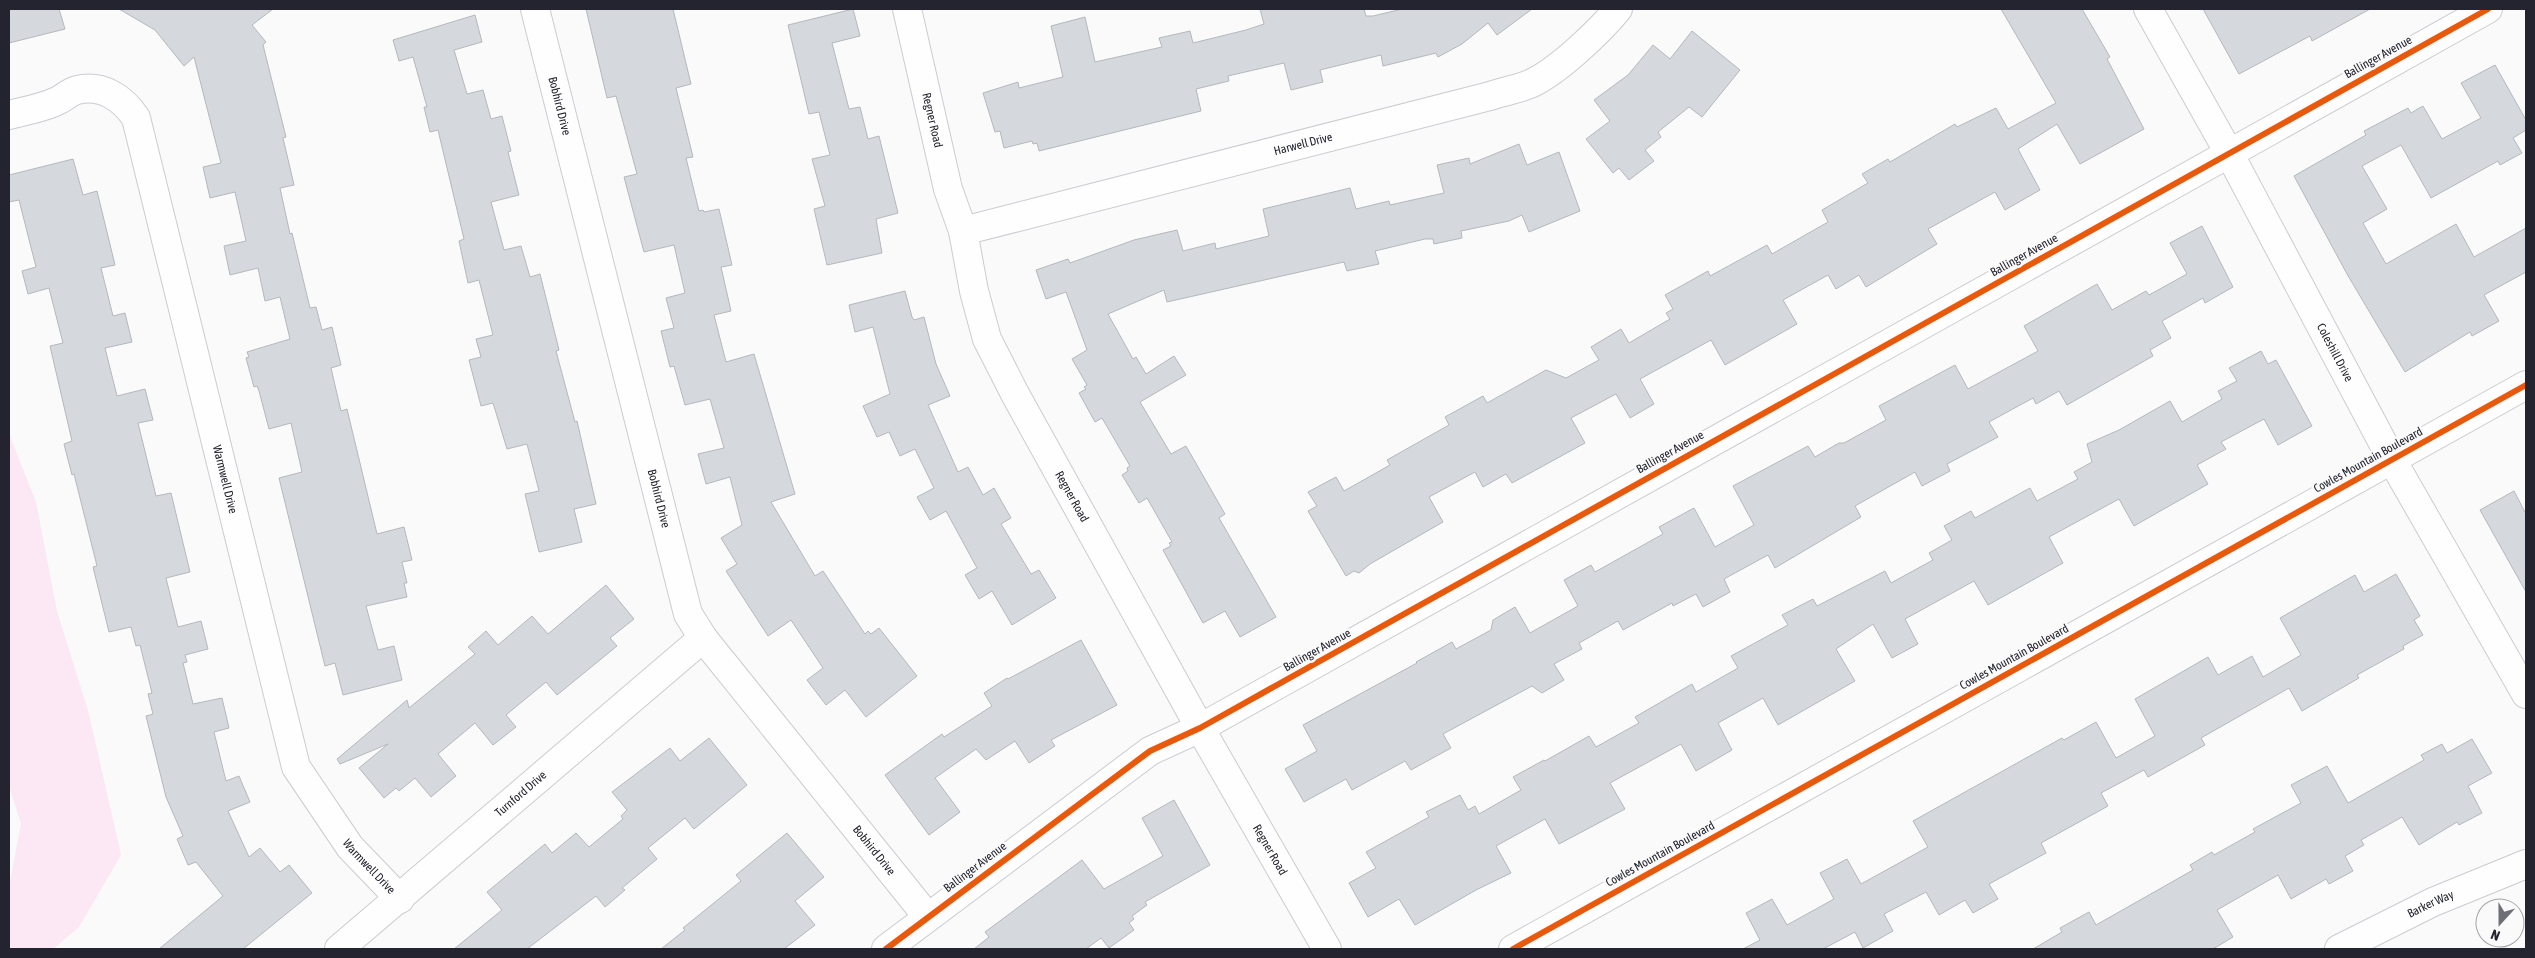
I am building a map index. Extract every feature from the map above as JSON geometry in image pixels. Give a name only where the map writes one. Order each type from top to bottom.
[{"type":"street","name":"Bobhird Drive","points":[[536,9],[688,614],[703,638],[928,916]]},
{"type":"street","name":"Regner Road","points":[[906,9],[948,189],[963,231],[974,291],[987,339],[1015,394],[1200,728],[1327,949]]},
{"type":"street","name":"Harwell Drive","points":[[963,231],[1490,96],[1534,82],[1579,49],[1618,9]]},
{"type":"street","name":"Coleshill Drive","points":[[2148,9],[2229,153],[2392,460],[2526,694]]},
{"type":"street","name":"Ballinger Avenue","points":[[886,949],[1150,751],[1200,728],[2488,9]]},
{"type":"street","name":"Warmwell Drive","points":[[9,115],[58,101],[78,90],[100,90],[121,100],[136,118],[296,767],[350,847],[400,899]]},
{"type":"street","name":"Cowles Mountain Boulevard","points":[[1513,949],[2526,385]]},
{"type":"street","name":"Turnford Drive","points":[[339,949],[400,899],[703,638]]},
{"type":"street","name":"Barker Way","points":[[2339,949],[2433,902],[2526,864]]},
{"type":"shaded area","points":[[9,434],[36,502],[57,611],[89,714],[121,855],[79,927],[53,949],[9,949],[9,886],[21,824],[9,786]]},
{"type":"building","points":[[9,9],[59,9],[65,29],[9,43]]},
{"type":"building","points":[[119,9],[273,9],[252,25],[266,42],[263,45],[286,137],[283,138],[294,185],[280,188],[290,234],[292,233],[310,308],[316,307],[322,330],[332,327],[341,365],[331,368],[341,411],[347,409],[377,534],[404,527],[412,560],[402,562],[407,583],[404,583],[407,597],[366,606],[378,650],[394,646],[402,680],[343,695],[335,663],[325,666],[279,478],[302,472],[291,423],[269,429],[259,391],[257,386],[254,387],[246,358],[249,357],[247,352],[290,339],[280,297],[265,301],[258,268],[230,275],[224,246],[246,241],[235,192],[210,198],[203,167],[221,163],[194,57],[184,66],[155,30]]},
{"type":"building","points":[[586,9],[673,9],[691,84],[676,88],[693,157],[686,158],[699,211],[719,209],[732,265],[721,267],[731,311],[714,315],[726,362],[754,354],[795,494],[771,502],[815,576],[823,571],[865,634],[868,631],[871,634],[879,628],[917,676],[866,717],[845,690],[826,705],[807,680],[823,668],[791,620],[768,636],[726,571],[737,564],[721,538],[742,525],[730,477],[706,484],[698,454],[724,448],[710,399],[685,405],[674,366],[670,367],[661,331],[674,328],[666,298],[685,293],[674,245],[644,252],[624,177],[637,174],[616,96],[607,98]]},
{"type":"building","points":[[853,9],[860,36],[832,43],[849,109],[860,107],[868,139],[879,136],[898,213],[876,219],[882,253],[827,265],[814,209],[825,206],[812,159],[830,155],[819,112],[809,114],[788,25]]},
{"type":"building","points":[[1260,9],[1364,9],[1366,16],[1373,16],[1402,9],[1532,9],[1497,35],[1488,23],[1462,44],[1438,57],[1436,53],[1383,66],[1381,55],[1320,70],[1323,82],[1291,90],[1284,63],[1228,76],[1229,81],[1196,89],[1201,111],[1039,151],[1037,143],[1033,144],[1032,141],[1004,148],[1000,131],[995,132],[983,93],[1018,82],[1019,88],[1063,77],[1051,26],[1085,17],[1095,62],[1162,47],[1159,38],[1190,31],[1193,43],[1246,30],[1264,24]]},
{"type":"building","points":[[2001,9],[2082,9],[2110,57],[2107,59],[2144,129],[2080,164],[2057,124],[2018,149],[2040,190],[2005,210],[1995,192],[1928,229],[1937,244],[1866,287],[1859,275],[1836,289],[1828,275],[1783,300],[1797,324],[1725,365],[1711,340],[1640,379],[1654,404],[1630,418],[1616,394],[1571,418],[1585,443],[1512,483],[1506,474],[1483,487],[1475,472],[1429,497],[1443,522],[1370,564],[1359,573],[1354,571],[1346,576],[1308,511],[1317,506],[1308,492],[1336,477],[1344,491],[1390,465],[1387,460],[1449,425],[1445,417],[1483,396],[1487,403],[1546,370],[1566,378],[1599,360],[1591,347],[1621,329],[1629,343],[1670,319],[1666,313],[1673,309],[1665,295],[1708,271],[1710,276],[1767,245],[1772,254],[1828,222],[1822,210],[1868,183],[1862,174],[1888,159],[1890,162],[1955,124],[1957,127],[1996,108],[2008,129],[2056,103]]},
{"type":"building","points":[[2203,9],[2370,9],[2312,41],[2310,36],[2239,74]]},
{"type":"building","points":[[475,15],[482,42],[454,50],[467,94],[483,90],[491,119],[502,116],[511,151],[508,152],[519,195],[491,202],[504,250],[521,246],[530,277],[540,274],[559,350],[556,351],[575,422],[577,421],[596,504],[574,509],[582,542],[539,552],[525,494],[539,491],[527,444],[507,449],[493,403],[481,406],[469,360],[481,357],[476,339],[493,335],[479,280],[468,283],[459,241],[464,239],[438,130],[430,132],[424,107],[427,107],[413,57],[399,61],[393,40]]},
{"type":"building","points":[[1692,31],[1740,70],[1702,117],[1689,107],[1658,132],[1661,137],[1645,150],[1654,161],[1629,180],[1619,168],[1613,173],[1586,139],[1610,121],[1594,100],[1628,75],[1653,45],[1670,59]]},
{"type":"building","points":[[2495,65],[2526,120],[2526,130],[2513,138],[2522,153],[2500,165],[2498,161],[2431,198],[2401,145],[2362,166],[2387,209],[2363,223],[2386,264],[2456,224],[2474,257],[2526,228],[2526,272],[2484,295],[2499,321],[2472,336],[2470,332],[2405,372],[2347,274],[2294,176],[2366,135],[2364,131],[2408,108],[2411,113],[2423,106],[2442,139],[2481,118],[2461,83]]},
{"type":"building","points":[[1519,144],[1527,165],[1559,152],[1580,211],[1529,232],[1522,215],[1509,221],[1461,231],[1462,238],[1434,244],[1433,239],[1425,239],[1375,251],[1379,264],[1347,271],[1344,262],[1167,302],[1164,290],[1108,314],[1133,359],[1136,357],[1146,374],[1174,356],[1186,375],[1140,402],[1171,454],[1186,446],[1225,514],[1219,518],[1276,617],[1240,637],[1225,611],[1203,623],[1163,550],[1171,546],[1169,543],[1172,542],[1147,498],[1139,503],[1122,475],[1128,471],[1127,468],[1130,466],[1102,418],[1095,422],[1079,393],[1086,389],[1084,387],[1087,385],[1072,359],[1087,350],[1066,292],[1046,299],[1036,270],[1068,259],[1070,263],[1134,240],[1177,230],[1183,251],[1215,243],[1216,249],[1269,236],[1263,209],[1350,188],[1356,209],[1389,201],[1390,205],[1444,193],[1437,165],[1469,158],[1470,164]]},
{"type":"building","points":[[73,159],[83,195],[97,191],[115,265],[101,268],[113,316],[125,313],[132,342],[105,348],[117,396],[145,389],[153,420],[138,423],[156,496],[171,493],[190,572],[166,578],[178,627],[201,621],[208,649],[185,655],[187,662],[183,663],[193,704],[222,698],[229,728],[214,732],[226,781],[239,776],[250,802],[228,811],[249,857],[260,848],[280,872],[289,865],[312,893],[243,949],[159,949],[223,896],[196,862],[188,865],[177,839],[183,836],[166,797],[146,716],[153,714],[148,694],[152,693],[140,645],[136,646],[131,627],[109,632],[93,567],[97,566],[74,474],[72,475],[64,444],[72,441],[50,346],[63,343],[49,288],[28,294],[22,271],[36,267],[19,200],[9,202],[9,175]]},
{"type":"building","points":[[2202,226],[2233,287],[2205,303],[2203,298],[2162,321],[2171,338],[2150,350],[2153,356],[2067,405],[2059,391],[2036,404],[2033,398],[1989,422],[1998,437],[1947,464],[1950,471],[1922,486],[1915,472],[1855,506],[1861,517],[1775,568],[1768,555],[1724,579],[1730,592],[1703,607],[1696,594],[1673,606],[1672,603],[1623,630],[1618,621],[1579,643],[1582,649],[1554,664],[1564,680],[1542,693],[1532,686],[1443,734],[1451,748],[1411,770],[1405,761],[1352,790],[1346,779],[1304,802],[1285,769],[1317,751],[1303,725],[1452,642],[1456,649],[1491,630],[1493,620],[1515,607],[1530,633],[1578,606],[1564,580],[1591,565],[1595,572],[1663,534],[1659,527],[1694,508],[1715,547],[1754,525],[1733,486],[1808,446],[1815,457],[1839,443],[1844,443],[1886,420],[1879,406],[1955,365],[1968,389],[2038,351],[2024,326],[2097,284],[2112,310],[2146,291],[2149,295],[2187,274],[2170,243]]},
{"type":"building","points":[[905,291],[914,320],[924,317],[936,364],[950,396],[928,405],[958,472],[968,467],[983,495],[994,488],[1011,518],[1001,524],[1031,574],[1039,570],[1056,598],[1012,625],[992,591],[979,599],[965,575],[977,568],[946,511],[930,520],[917,497],[934,488],[915,449],[900,456],[889,432],[877,437],[863,406],[890,394],[873,327],[855,332],[849,305]]},
{"type":"building","points":[[2261,351],[2268,364],[2276,360],[2312,426],[2278,445],[2264,419],[2221,442],[2226,449],[2197,465],[2208,484],[2134,526],[2119,499],[2049,537],[2063,563],[1988,605],[1974,581],[1905,619],[1918,644],[1892,658],[1873,624],[1836,649],[1855,681],[1778,725],[1763,698],[1718,723],[1732,750],[1696,771],[1681,744],[1610,783],[1625,809],[1559,844],[1545,819],[1496,846],[1511,873],[1476,890],[1415,925],[1399,899],[1368,917],[1349,883],[1376,868],[1366,852],[1429,817],[1426,812],[1460,795],[1468,810],[1475,806],[1479,814],[1521,790],[1513,777],[1589,736],[1596,747],[1639,723],[1635,717],[1692,684],[1696,692],[1738,668],[1731,656],[1788,625],[1782,615],[1813,599],[1817,606],[1885,571],[1891,583],[1933,560],[1929,553],[1952,540],[1944,526],[1971,511],[1975,518],[2030,488],[2037,501],[2078,479],[2074,472],[2092,462],[2087,444],[2119,430],[2170,401],[2182,422],[2222,399],[2218,391],[2237,381],[2229,368]]},
{"type":"building","points":[[2514,491],[2526,514],[2526,592],[2480,510]]},
{"type":"building","points":[[2396,574],[2420,616],[2414,620],[2423,635],[2403,646],[2404,649],[2357,675],[2359,678],[2302,711],[2289,688],[2201,738],[2205,745],[2148,777],[2144,770],[2101,793],[2108,806],[2041,843],[2046,853],[1989,884],[1998,899],[1973,913],[1965,900],[1939,915],[1926,892],[1884,914],[1893,931],[1863,948],[1855,932],[1823,949],[1743,949],[1760,940],[1746,913],[1772,899],[1787,925],[1834,899],[1820,873],[1847,859],[1861,884],[1928,847],[1913,821],[2062,738],[2064,740],[2096,722],[2116,758],[2155,736],[2135,699],[2208,657],[2218,675],[2252,656],[2263,677],[2301,655],[2280,618],[2355,575],[2364,592]]},
{"type":"building","points":[[606,585],[634,619],[610,638],[617,646],[557,695],[546,682],[506,715],[516,727],[493,745],[475,723],[438,754],[456,776],[431,797],[415,778],[399,791],[396,788],[384,798],[359,768],[388,744],[340,764],[337,759],[407,700],[409,708],[475,654],[468,647],[486,631],[498,645],[532,616],[548,634]]},
{"type":"building","points":[[1081,640],[1117,705],[1051,740],[1055,746],[1029,763],[1015,741],[986,760],[976,749],[935,778],[960,812],[929,835],[885,775],[942,734],[944,737],[992,706],[984,693],[1007,678]]},
{"type":"building","points":[[709,738],[747,785],[694,829],[685,818],[648,848],[657,859],[622,888],[625,890],[605,907],[596,896],[527,949],[454,949],[502,910],[487,892],[545,844],[552,853],[576,833],[589,847],[623,819],[621,816],[627,810],[612,792],[670,748],[680,761]]},
{"type":"building","points":[[2472,739],[2492,773],[2468,786],[2482,813],[2459,825],[2457,822],[2419,845],[2402,817],[2361,840],[2364,845],[2345,856],[2353,871],[2329,884],[2326,879],[2291,899],[2278,875],[2217,910],[2233,937],[2213,949],[2033,949],[2062,932],[2060,928],[2089,912],[2096,925],[2193,870],[2190,865],[2212,852],[2214,855],[2255,832],[2253,829],[2301,803],[2291,785],[2327,766],[2348,803],[2424,760],[2421,755],[2442,744],[2447,753]]},
{"type":"building","points":[[1174,800],[1210,865],[1145,902],[1147,905],[1132,916],[1134,919],[1129,923],[1134,930],[1109,948],[1101,938],[1086,949],[974,949],[989,937],[985,932],[1082,860],[1104,889],[1163,856],[1142,818]]},
{"type":"building","points":[[787,833],[824,877],[795,901],[815,925],[784,949],[661,949],[685,930],[683,928],[741,881],[736,875]]},
{"type":"cycle path","points":[[886,949],[1150,751],[1200,728],[2488,9]]},
{"type":"cycle path","points":[[1513,949],[2526,385]]}]
